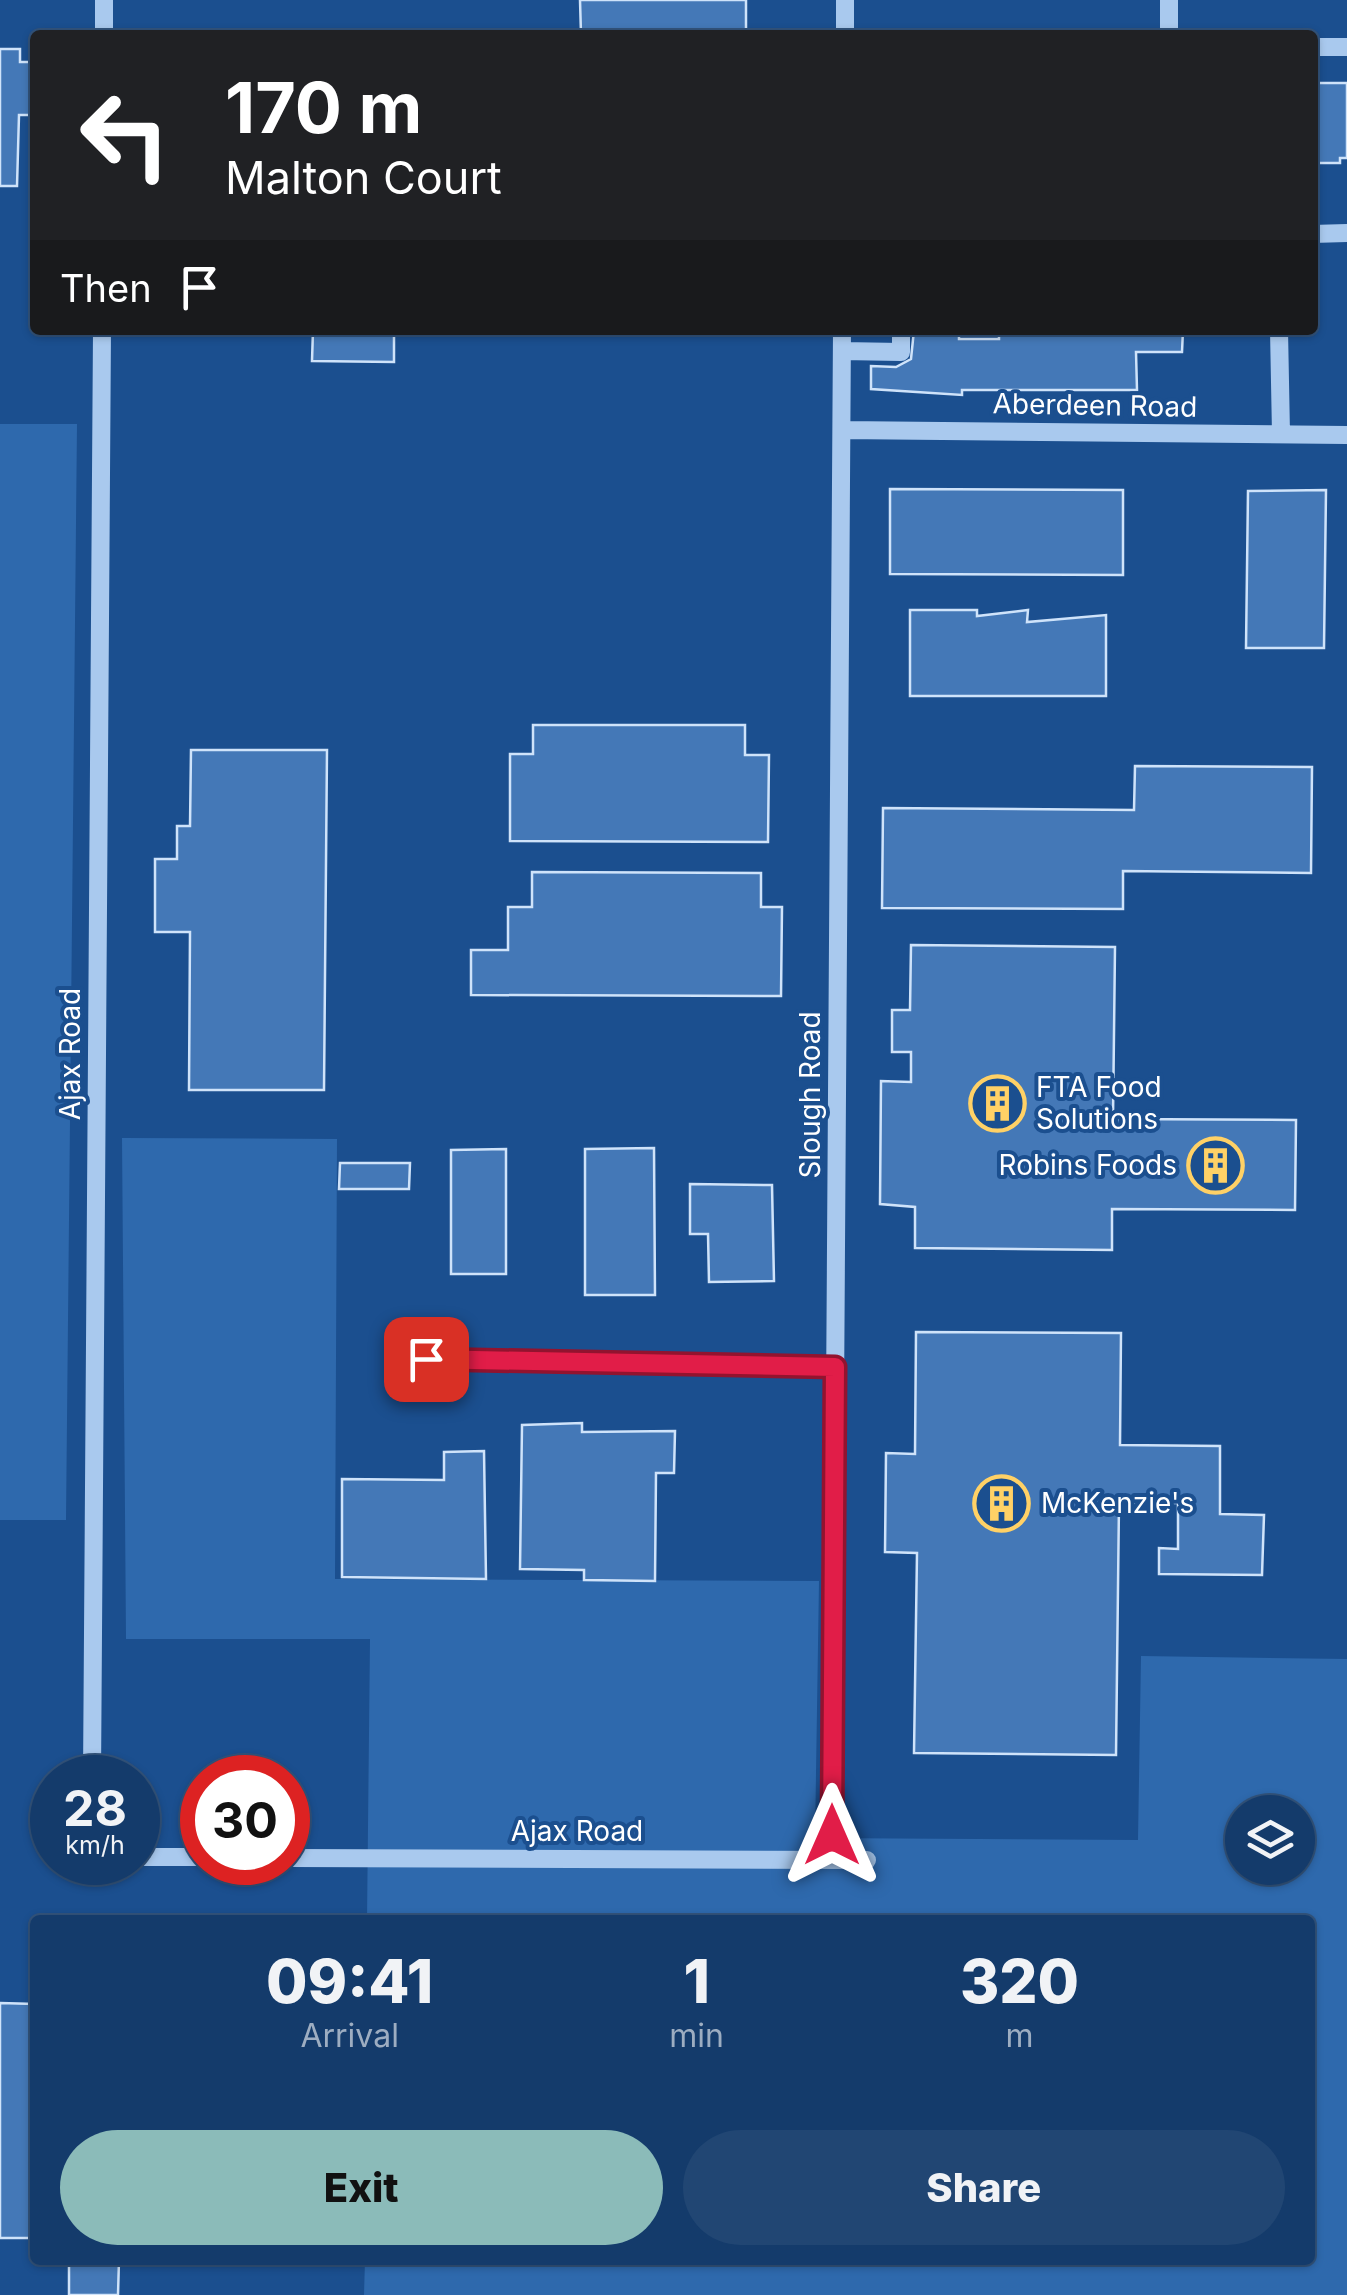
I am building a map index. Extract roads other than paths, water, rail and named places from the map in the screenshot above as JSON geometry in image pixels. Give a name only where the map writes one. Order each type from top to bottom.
[{"type":"street","points":[[104,0],[104,30]]},
{"type":"street","points":[[845,0],[845,30]]},
{"type":"street","points":[[1168,30],[1169,0]]},
{"type":"street","points":[[1318,46],[1347,46]]},
{"type":"street","points":[[1318,234],[1347,232]]},
{"type":"street","name":"Ajax Road","points":[[92,1755],[102,335]]},
{"type":"street","name":"Slough Road","points":[[832,1860],[842,335]]},
{"type":"street","points":[[842,352],[900,352],[901,335]]},
{"type":"street","points":[[1279,335],[1281,434]]},
{"type":"street","name":"Aberdeen Road","points":[[842,430],[1347,435]]},
{"type":"street","points":[[426,1359],[835,1367]]},
{"type":"street","name":"Ajax Road","points":[[310,1858],[866,1860]]},
{"type":"place","name":"FTA Food Solutions","points":[[997,1103]]},
{"type":"place","name":"Robins Foods","points":[[1216,1165]]},
{"type":"place","name":"McKenzie's","points":[[1002,1503]]}]
